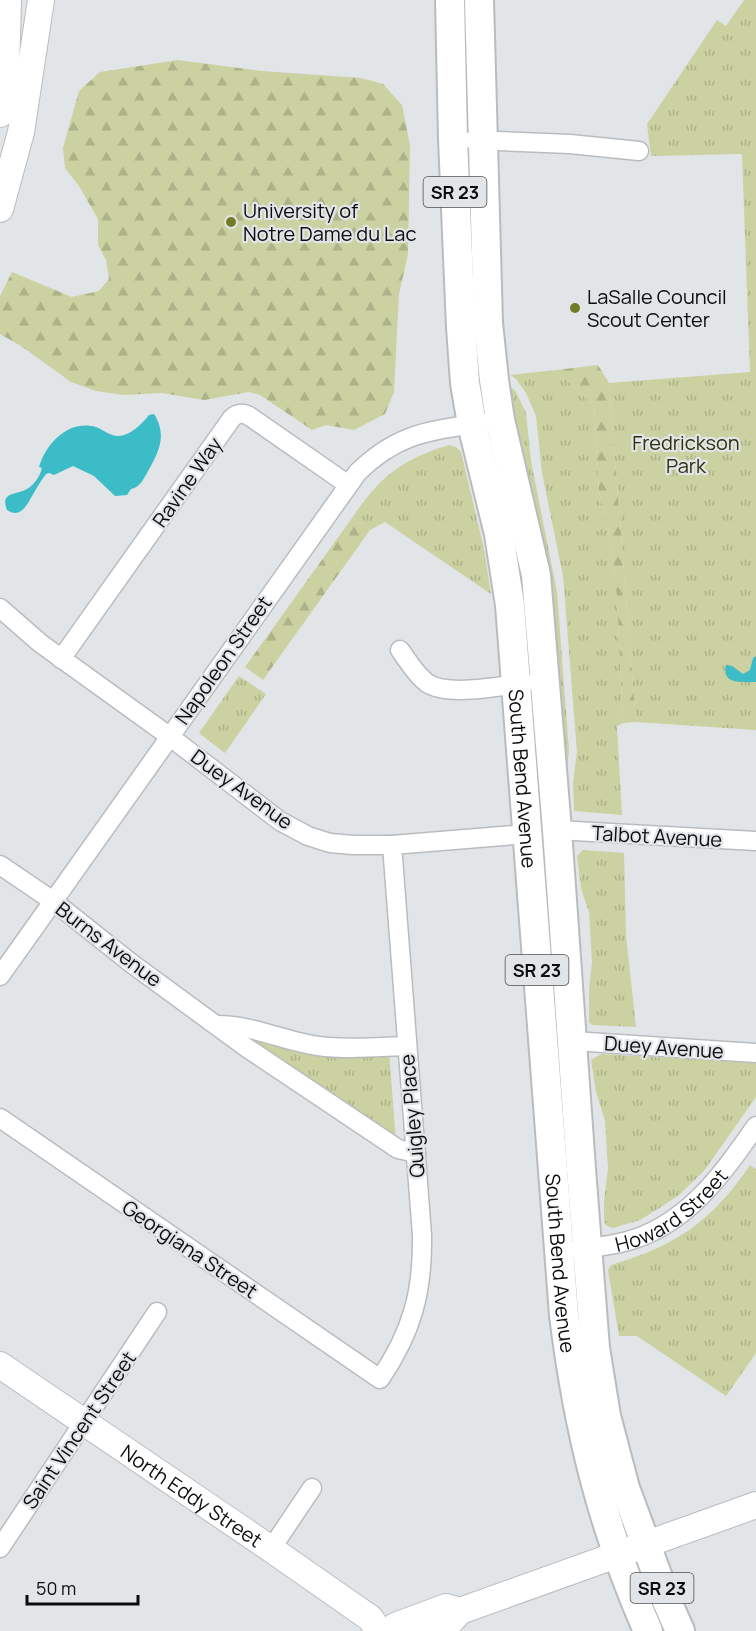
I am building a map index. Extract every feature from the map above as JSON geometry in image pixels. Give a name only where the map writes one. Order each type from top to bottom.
[{"type":"main road","name":"South Bend Avenue","points":[[450,0],[453,139],[465,383],[505,569],[517,684],[558,1253],[570,1367],[596,1489],[617,1554]]},
{"type":"main road","name":"South Bend Avenue","points":[[478,0],[488,323],[500,420],[536,575],[595,1347],[606,1416],[625,1488],[646,1544]]},
{"type":"main road","name":"SR 23","points":[[646,1544],[680,1631]]},
{"type":"main road","name":"SR 23","points":[[617,1554],[648,1631]]},
{"type":"street","points":[[0,114],[6,74],[4,29],[8,0]]},
{"type":"street","points":[[0,209],[21,132],[41,0]]},
{"type":"street","points":[[4,29],[38,30]]},
{"type":"street","points":[[453,139],[570,144],[639,151]]},
{"type":"street","name":"Ravine Way","points":[[61,659],[236,415],[241,413],[252,418],[347,484]]},
{"type":"street","name":"Napoleon Street","points":[[0,976],[347,484],[368,462],[402,440],[420,432],[500,420]]},
{"type":"street","name":"Duey Avenue","points":[[0,608],[61,659],[169,736],[280,820],[308,836],[330,843],[392,845],[527,834]]},
{"type":"street","points":[[400,650],[419,676],[428,684],[440,688],[466,690],[545,681]]},
{"type":"street","name":"Talbot Avenue","points":[[557,830],[756,841]]},
{"type":"street","name":"Quigley Place","points":[[380,1379],[409,1329],[421,1281],[422,1236],[392,845]]},
{"type":"street","name":"Burns Avenue","points":[[0,865],[53,901],[131,963],[247,1048],[398,1149],[416,1153]]},
{"type":"street","name":"Burns Avenue","points":[[218,1025],[235,1025],[319,1046],[348,1048],[406,1046]]},
{"type":"street","name":"Duey Avenue","points":[[573,1041],[756,1053]]},
{"type":"street","name":"Georgiana Street","points":[[0,1118],[380,1379]]},
{"type":"street","name":"Howard Street","points":[[558,1253],[625,1242],[663,1227],[691,1207],[718,1180],[756,1126]]},
{"type":"street","name":"Saint Vincent Street","points":[[0,1548],[157,1312]]},
{"type":"street","name":"North Eddy Street","points":[[0,1365],[370,1618],[379,1631]]},
{"type":"street","points":[[271,1549],[312,1488]]},
{"type":"street","points":[[428,1631],[450,1622],[460,1611],[617,1554],[686,1532],[756,1505]]},
{"type":"street","points":[[391,1631],[395,1626],[446,1607],[460,1611]]},
{"type":"green space","name":"Fredrickson Park","points":[[744,0],[756,0],[756,730],[636,722],[609,383],[750,372],[742,154],[651,156],[647,124],[717,20],[726,26]]},
{"type":"green space","name":"University of Notre Dame du Lac","points":[[178,60],[262,71],[361,78],[383,84],[402,105],[410,145],[408,254],[399,294],[394,392],[385,414],[354,430],[326,425],[312,430],[260,395],[249,392],[204,400],[162,393],[124,395],[96,391],[71,382],[21,346],[0,334],[0,296],[12,272],[72,297],[99,291],[109,279],[106,260],[98,245],[98,219],[79,186],[65,168],[63,148],[79,91],[100,72]]},
{"type":"green space","points":[[598,365],[609,383],[636,722],[623,723],[617,598],[611,543],[599,492],[594,406],[556,370]]},
{"type":"green space","points":[[556,370],[594,406],[599,492],[611,543],[617,598],[623,723],[617,726],[622,815],[574,811],[573,783],[577,752],[563,576],[542,473],[536,416],[526,393],[516,379],[510,375]]},
{"type":"green space","points":[[507,383],[516,392],[526,413],[531,461],[557,592],[569,751],[565,783]]},
{"type":"green space","points":[[449,445],[461,452],[484,549],[491,594],[385,522],[370,530],[352,518],[372,491],[393,472],[417,457]]},
{"type":"green space","points":[[352,518],[370,530],[263,680],[245,667]]},
{"type":"green space","points":[[239,676],[266,694],[225,753],[199,733]]},
{"type":"green space","points":[[583,850],[624,853],[626,935],[636,1027],[592,1025],[589,1022],[592,962],[589,912],[581,888],[577,856]]},
{"type":"green space","points":[[251,1038],[389,1052],[396,1141],[251,1040]]},
{"type":"green space","points":[[601,1054],[756,1063],[756,1097],[704,1171],[679,1195],[661,1207],[640,1220],[613,1228],[604,1222],[608,1168],[605,1121],[596,1092],[591,1060]]},
{"type":"green space","points":[[750,1165],[756,1169],[756,1353],[726,1396],[637,1336],[619,1336],[608,1270],[611,1265],[655,1249],[691,1229],[721,1202]]},
{"type":"water","points":[[154,414],[161,437],[158,451],[142,481],[127,495],[115,496],[94,476],[73,466],[54,475],[46,474],[21,511],[12,513],[7,510],[5,500],[7,497],[25,490],[34,483],[42,468],[39,467],[42,458],[60,435],[77,426],[86,425],[112,435],[127,434],[149,415]]},
{"type":"water","points":[[756,656],[756,682],[734,681],[727,676],[726,665],[732,666],[743,674],[750,670],[753,658]]},
{"type":"place","name":"University of Notre Dame du Lac","points":[[231,222]]},
{"type":"place","name":"LaSalle Council Scout Center","points":[[575,308]]}]
